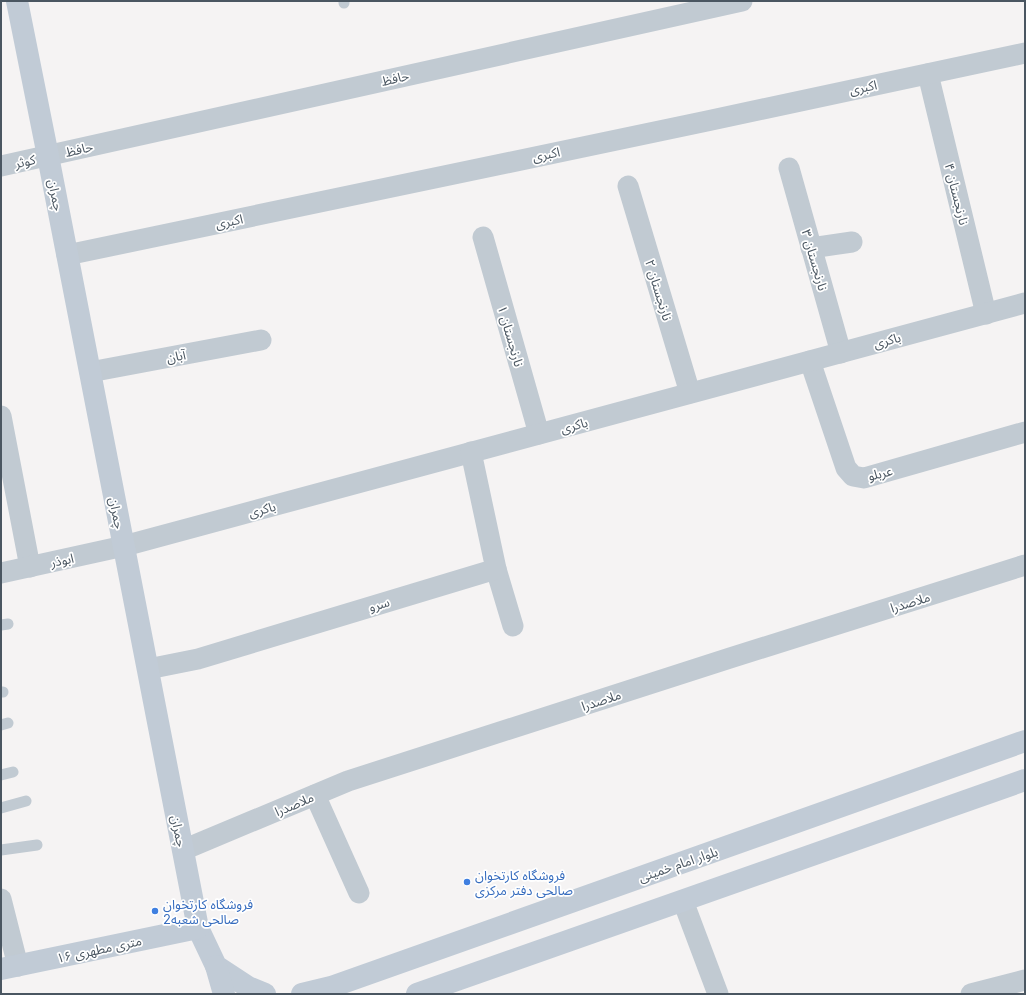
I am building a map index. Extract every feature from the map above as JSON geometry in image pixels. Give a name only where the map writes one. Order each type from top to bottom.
[{"type":"main road","name":"چمران","points":[[17,1],[198,928],[216,966],[224,994]]},
{"type":"main road","name":"بلوار امام خمینی","points":[[302,994],[331,987],[1025,741]]},
{"type":"main road","points":[[418,994],[1025,780]]},
{"type":"main road","name":"۱۶ متری مطهری","points":[[10,968],[198,928]]},
{"type":"main road","points":[[216,966],[248,987],[265,994]]},
{"type":"street","name":"حافظ","points":[[48,156],[742,1]]},
{"type":"street","name":"اکبری","points":[[67,255],[1025,53]]},
{"type":"street","name":"نارنجستان ۴","points":[[928,74],[986,314]]},
{"type":"street","name":"کوثر","points":[[1,166],[48,156]]},
{"type":"street","name":"نارنجستان ۳","points":[[789,168],[841,353]]},
{"type":"street","name":"نارنجستان ۲","points":[[628,186],[690,393]]},
{"type":"street","name":"نارنجستان ۱","points":[[483,237],[539,434]]},
{"type":"street","points":[[811,248],[852,242]]},
{"type":"street","name":"باکری","points":[[124,546],[1025,303]]},
{"type":"street","name":"آبان","points":[[90,372],[261,340]]},
{"type":"street","name":"عربلو","points":[[810,361],[846,468],[853,476],[864,478],[1025,432]]},
{"type":"street","points":[[1,416],[30,567]]},
{"type":"street","points":[[471,452],[496,568],[513,626]]},
{"type":"street","name":"ابوذر","points":[[1,573],[124,546]]},
{"type":"street","name":"ملاصدرا","points":[[183,850],[348,781],[1025,565]]},
{"type":"street","name":"سرو","points":[[148,669],[198,659],[496,568]]},
{"type":"street","points":[[315,795],[359,893]]},
{"type":"street","points":[[1,899],[10,968]]},
{"type":"street","points":[[683,901],[718,994]]},
{"type":"street","points":[[970,994],[1025,980]]},
{"type":"lane","points":[[1,775],[13,772]]},
{"type":"lane","points":[[1,808],[26,801]]},
{"type":"lane","points":[[1,850],[38,845]]},
{"type":"place","name":"فروشگاه کارتخوان صالحی دفتر مرکزی","points":[[467,882]]},
{"type":"place","name":"فروشگاه کارتخوان صالحی شعبه2","points":[[155,911]]}]
